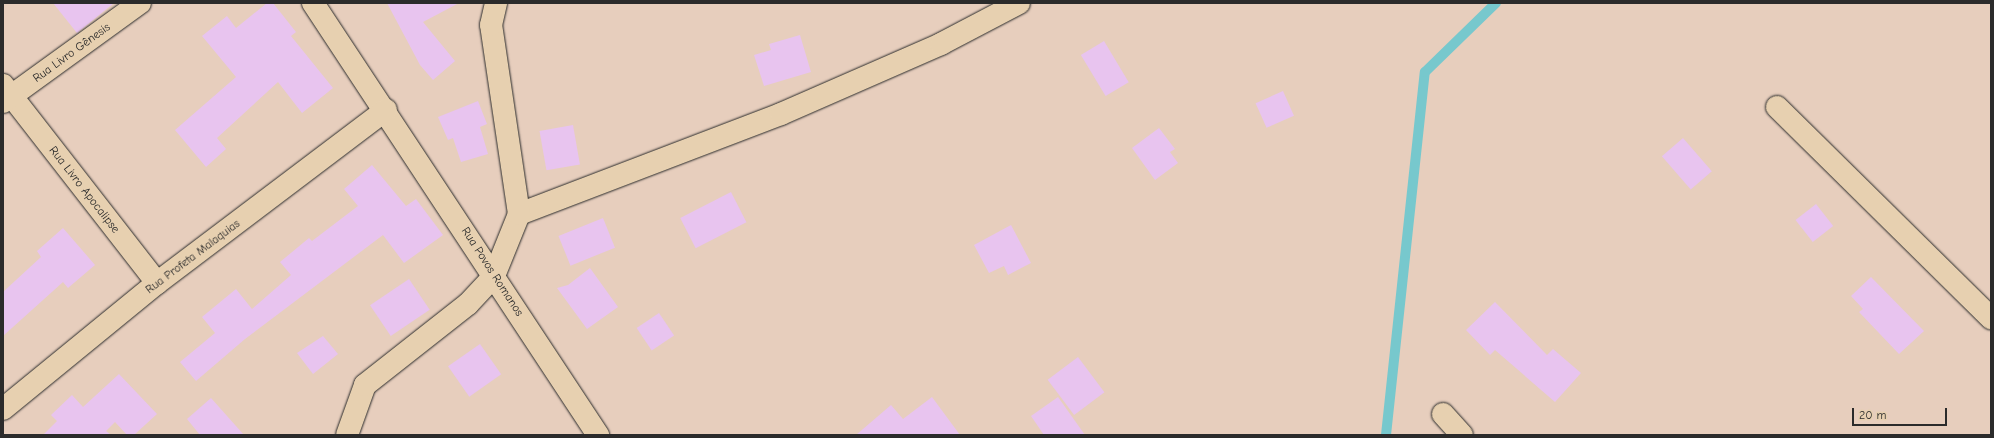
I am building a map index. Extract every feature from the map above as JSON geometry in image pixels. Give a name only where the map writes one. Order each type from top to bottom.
[{"type":"street","name":"Rua Livro Gênesis","points":[[6,95],[140,3]]},
{"type":"street","name":"Rua Povos Romanos","points":[[313,3],[386,110],[598,435]]},
{"type":"street","points":[[347,435],[365,385],[468,304],[494,276],[519,214],[491,25],[496,3]]},
{"type":"street","points":[[519,214],[781,114],[941,44],[1019,3]]},
{"type":"street","name":"Rua Livro Apocalipse","points":[[6,95],[157,283]]},
{"type":"street","points":[[1777,107],[1991,318]]},
{"type":"street","name":"Rua Profeta Malaquias","points":[[3,409],[157,283],[386,110]]},
{"type":"street","points":[[1444,414],[1462,435]]},
{"type":"building","points":[[53,3],[114,3],[77,33]]},
{"type":"building","points":[[267,3],[273,3],[296,32],[291,36],[333,88],[302,113],[278,82],[217,138],[226,149],[206,167],[175,130],[236,77],[202,36],[227,16],[236,28]]},
{"type":"building","points":[[387,3],[459,3],[423,22],[455,61],[433,80],[420,65]]},
{"type":"building","points":[[800,35],[811,72],[764,86],[754,55],[771,50],[769,44]]},
{"type":"building","points":[[1104,41],[1129,82],[1106,96],[1081,55]]},
{"type":"building","points":[[1283,91],[1294,116],[1267,128],[1256,103]]},
{"type":"building","points":[[478,101],[487,124],[480,127],[488,154],[461,162],[453,138],[448,140],[438,117]]},
{"type":"building","points":[[573,125],[580,164],[546,170],[540,131]]},
{"type":"building","points":[[1159,128],[1175,149],[1170,152],[1178,163],[1155,180],[1132,148]]},
{"type":"building","points":[[1683,138],[1712,171],[1691,190],[1662,156]]},
{"type":"building","points":[[372,165],[406,206],[416,199],[443,235],[404,263],[383,235],[245,339],[196,381],[180,362],[215,333],[202,317],[236,289],[252,309],[291,275],[280,262],[309,238],[312,241],[358,206],[344,189]]},
{"type":"building","points":[[731,192],[746,222],[696,248],[680,218]]},
{"type":"building","points":[[1816,204],[1833,226],[1813,242],[1796,220]]},
{"type":"building","points":[[603,218],[615,248],[570,266],[558,236]]},
{"type":"building","points":[[1011,225],[1031,263],[1008,275],[1004,266],[989,273],[974,245]]},
{"type":"building","points":[[63,228],[95,265],[68,288],[63,282],[3,336],[3,292],[41,257],[37,251]]},
{"type":"building","points":[[590,268],[618,307],[587,329],[557,288],[568,285]]},
{"type":"building","points":[[1871,277],[1924,331],[1899,354],[1859,312],[1863,309],[1851,296]]},
{"type":"building","points":[[409,279],[430,310],[391,336],[370,305]]},
{"type":"building","points":[[1495,302],[1547,355],[1553,349],[1581,373],[1555,402],[1495,350],[1490,355],[1466,330]]},
{"type":"building","points":[[659,313],[674,335],[652,350],[637,328]]},
{"type":"building","points":[[323,336],[338,354],[313,374],[297,353]]},
{"type":"building","points":[[480,344],[501,374],[469,397],[448,366]]},
{"type":"building","points":[[1078,357],[1104,392],[1074,415],[1048,380]]},
{"type":"building","points":[[119,374],[157,414],[134,435],[127,435],[115,422],[106,431],[111,435],[43,435],[57,421],[51,415],[72,395],[83,407]]},
{"type":"building","points":[[932,397],[960,435],[856,435],[891,405],[903,419]]},
{"type":"building","points":[[1058,397],[1085,435],[1044,435],[1031,416]]},
{"type":"building","points":[[211,398],[244,435],[200,435],[187,419]]},
{"type":"waterway","points":[[1386,435],[1425,72],[1496,3]]}]
